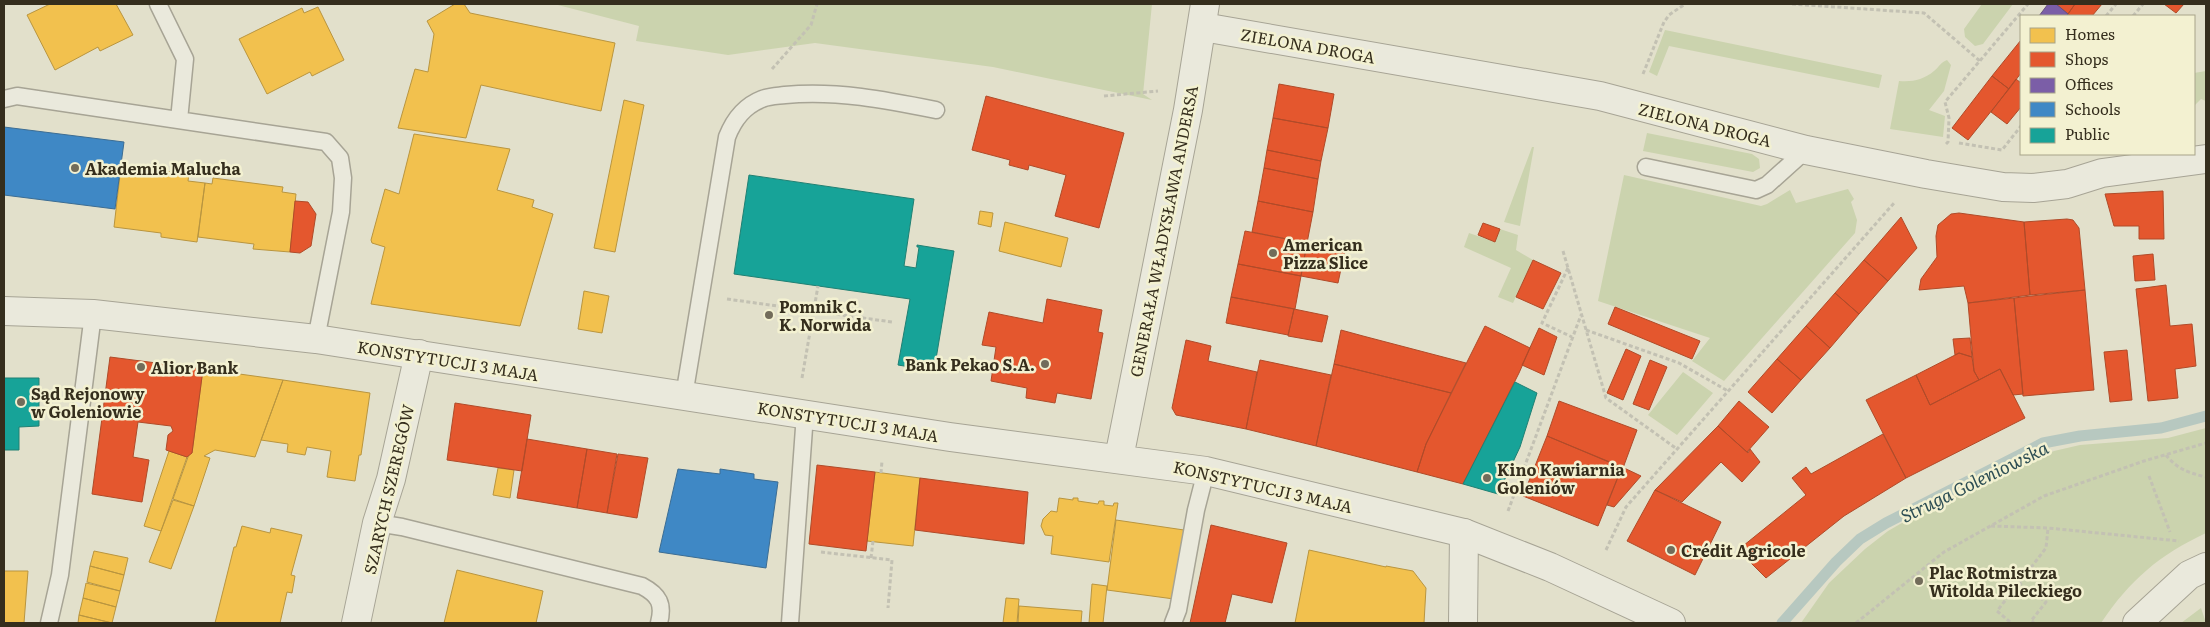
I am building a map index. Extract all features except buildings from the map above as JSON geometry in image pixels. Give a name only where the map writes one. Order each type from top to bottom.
[{"type":"street","name":"ZIELONA DROGA","points":[[1204,15],[1600,96],[1806,150],[2003,187],[2033,188],[2067,184],[2102,173],[2206,159]]},
{"type":"street","name":"GENERAŁA WŁADYSŁAWA ANDERSA","points":[[1119,458],[1204,15]]},
{"type":"street","name":"KONSTYTUCJI 3 MAJA","points":[[4,311],[93,314],[316,340],[419,354],[950,437],[1206,471],[1464,533],[1550,567],[1671,623]]},
{"type":"street","name":"SZARYCH SZEREGÓW","points":[[356,623],[377,523],[391,479],[419,354]]},
{"type":"street","points":[[1463,623],[1464,533]]},
{"type":"street","points":[[2137,623],[2190,574],[2206,567]]},
{"type":"lane","points":[[158,4],[185,59],[179,120]]},
{"type":"lane","points":[[684,396],[727,136],[739,114],[751,104],[764,98],[804,93],[866,96],[936,110]]},
{"type":"lane","points":[[4,99],[17,96],[326,142],[340,158],[343,178],[342,212],[316,340]]},
{"type":"lane","points":[[1646,167],[1756,190],[1767,185],[1806,150]]},
{"type":"lane","points":[[48,623],[60,575],[93,314]]},
{"type":"lane","points":[[790,623],[805,414]]},
{"type":"lane","points":[[1173,623],[1178,610],[1196,510],[1206,471]]},
{"type":"lane","points":[[377,523],[402,527],[642,586],[653,592],[660,603],[659,623]]},
{"type":"path","points":[[779,60],[811,25],[816,4]]},
{"type":"path","points":[[1646,83],[1643,75],[1664,22],[1669,14],[1686,4]]},
{"type":"path","points":[[1792,4],[1924,13],[1980,62]]},
{"type":"path","points":[[1948,142],[1949,118],[1946,102],[2028,4]]},
{"type":"path","points":[[2107,15],[2116,4]]},
{"type":"path","points":[[2134,15],[2143,4]]},
{"type":"path","points":[[1104,96],[1163,91]]},
{"type":"path","points":[[1939,142],[2002,150],[2020,127]]},
{"type":"path","points":[[1606,550],[1626,506],[1892,203],[1899,201]]},
{"type":"path","points":[[1563,250],[1606,398],[1677,449]]},
{"type":"path","points":[[1568,268],[1542,323],[1572,337]]},
{"type":"path","points":[[802,378],[818,286]]},
{"type":"path","points":[[701,294],[892,322]]},
{"type":"path","points":[[1508,511],[1581,314]]},
{"type":"path","points":[[1586,330],[1679,363],[1728,391]]},
{"type":"path","points":[[1856,623],[1944,552],[2044,496],[2166,454],[2206,443]]},
{"type":"path","points":[[2166,454],[2171,461],[2185,472],[2206,477]]},
{"type":"path","points":[[881,473],[882,461]]},
{"type":"path","points":[[2149,476],[2170,532]]},
{"type":"path","points":[[1991,526],[2048,528],[2181,541]]},
{"type":"path","points":[[2010,623],[1997,611],[2046,548],[2048,528]]},
{"type":"path","points":[[871,558],[872,541]]},
{"type":"path","points":[[796,549],[892,560],[888,608]]},
{"type":"path","points":[[2020,582],[2046,602],[2032,623]]},
{"type":"green space","points":[[554,4],[1152,4],[1143,94],[1152,100],[993,67],[815,43],[728,55],[636,41],[639,26]]},
{"type":"green space","points":[[1982,4],[2013,4],[1983,44],[1975,46],[1965,37],[1964,29]]},
{"type":"green space","points":[[1665,30],[1882,75],[1879,88],[1669,46],[1657,76],[1649,72]]},
{"type":"green space","points":[[1947,60],[1951,65],[1944,91],[1929,110],[1945,116],[1943,137],[1890,129],[1899,81],[1913,81],[1922,78]]},
{"type":"green space","points":[[2206,71],[2206,101],[2201,99],[2195,105],[2195,73]]},
{"type":"green space","points":[[1647,133],[1752,154],[1759,159],[1760,168],[1753,172],[1643,151]]},
{"type":"green space","points":[[1532,147],[1534,147],[1520,226],[1504,222]]},
{"type":"green space","points":[[1624,175],[1761,206],[1790,190],[1796,203],[1848,189],[1854,199],[1851,202],[1857,220],[1855,233],[1724,381],[1692,361],[1710,338],[1598,301]]},
{"type":"green space","points":[[1500,229],[1518,235],[1516,250],[1533,260],[1513,303],[1498,297],[1511,268],[1464,247],[1469,233],[1495,242]]},
{"type":"green space","points":[[1683,372],[1713,393],[1677,435],[1648,415]]},
{"type":"green space","points":[[2206,428],[2206,533],[2174,550],[2147,570],[2123,594],[2101,623],[1801,623],[1829,583],[1865,549],[1888,531],[1921,512],[2054,451],[2080,445],[2168,438]]},
{"type":"green space","points":[[2201,608],[2206,623],[2181,623]]},
{"type":"waterway","name":"Struga Goleniowska","points":[[1782,623],[1836,562],[1860,539],[1886,523],[2043,443],[2080,436],[2161,428],[2206,416]]},
{"type":"place","name":"Akademia Malucha","points":[[75,168]]},
{"type":"place","name":"American Pizza Slice","points":[[1273,253]]},
{"type":"place","name":"Pomnik C. K. Norwida","points":[[769,315]]},
{"type":"place","name":"Bank Pekao S.A.","points":[[1045,364]]},
{"type":"place","name":"Alior Bank","points":[[141,367]]},
{"type":"place","name":"Sąd Rejonowy w Goleniowie","points":[[21,402]]},
{"type":"place","name":"Kino Kawiarnia Goleniów","points":[[1487,478]]},
{"type":"place","name":"Crédit Agricole","points":[[1671,550]]},
{"type":"place","name":"Plac Rotmistrza Witolda Pileckiego","points":[[1919,581]]}]
